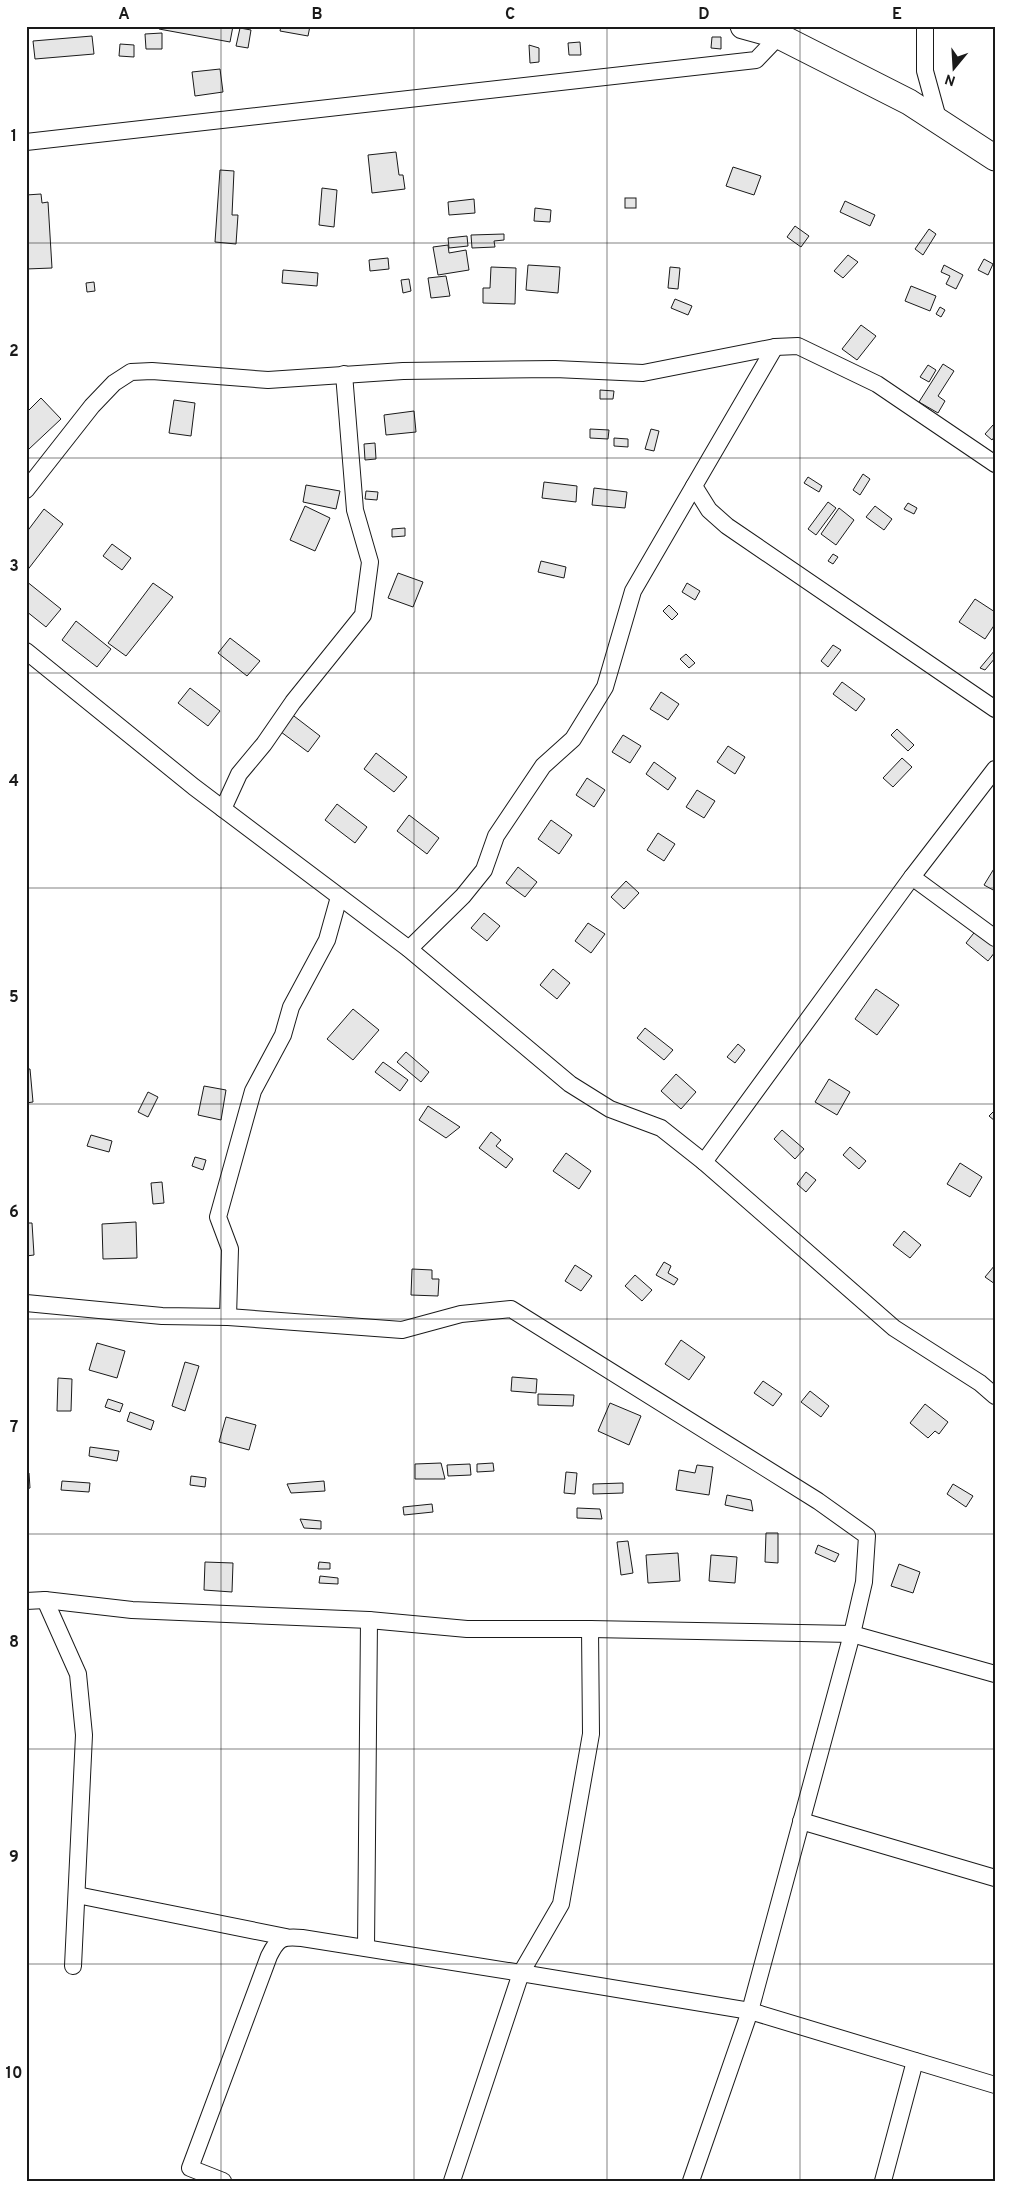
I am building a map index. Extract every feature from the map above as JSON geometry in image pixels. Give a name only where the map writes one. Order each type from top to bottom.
[{"type":"main road","points":[[743,26],[779,36],[909,102],[995,158]]},
{"type":"street","points":[[925,26],[925,71],[939,122]]},
{"type":"street","points":[[26,142],[756,60],[779,36]]},
{"type":"street","points":[[26,490],[92,406],[114,383],[131,372],[152,371],[268,380],[403,370],[555,369],[642,373],[775,347],[798,346],[877,384],[995,464]]},
{"type":"street","points":[[409,949],[463,896],[484,870],[496,836],[537,773],[578,732],[605,687],[633,591],[775,347]]},
{"type":"street","points":[[223,809],[239,774],[363,614],[370,562],[355,510],[344,374]]},
{"type":"street","points":[[694,486],[709,510],[727,526],[995,709]]},
{"type":"street","points":[[28,656],[223,809],[409,949],[570,1084],[610,1109],[660,1128],[704,1162],[894,1328],[980,1383],[995,1396]]},
{"type":"street","points":[[704,1162],[912,877],[995,769]]},
{"type":"street","points":[[912,877],[995,938]]},
{"type":"street","points":[[228,1317],[230,1249],[218,1217],[253,1091],[283,1035],[291,1007],[327,940],[340,897]]},
{"type":"street","points":[[26,1303],[162,1316],[228,1317],[402,1330],[461,1314],[511,1309],[818,1501],[867,1536],[864,1582],[852,1634],[750,2011],[691,2181]]},
{"type":"street","points":[[26,1601],[45,1600],[132,1610],[369,1620],[468,1629],[590,1629],[852,1634],[995,1674]]},
{"type":"street","points":[[45,1600],[78,1674],[84,1735],[74,1966]]},
{"type":"street","points":[[366,1948],[369,1620]]},
{"type":"street","points":[[452,2181],[521,1973],[561,1904],[592,1734],[590,1629]]},
{"type":"street","points":[[801,1821],[995,1878]]},
{"type":"street","points":[[77,1895],[286,1937],[366,1948],[750,2011],[995,2085]]},
{"type":"street","points":[[223,2181],[186,2175],[269,1956],[276,1942],[286,1937]]},
{"type":"street","points":[[883,2181],[915,2061]]},
{"type":"building","points":[[160,26],[233,26],[230,42],[159,29]]},
{"type":"building","points":[[281,26],[310,26],[308,36],[280,31]]},
{"type":"building","points":[[240,28],[251,30],[248,48],[236,46]]},
{"type":"building","points":[[162,33],[162,49],[146,49],[145,34]]},
{"type":"building","points":[[92,36],[94,54],[35,59],[33,41]]},
{"type":"building","points":[[712,37],[721,37],[721,49],[711,48]]},
{"type":"building","points":[[580,42],[581,55],[569,55],[568,43]]},
{"type":"building","points":[[120,44],[134,45],[134,57],[119,56]]},
{"type":"building","points":[[529,45],[539,48],[539,62],[530,63]]},
{"type":"building","points":[[220,69],[223,92],[195,96],[192,72]]},
{"type":"building","points":[[396,152],[399,175],[403,175],[405,189],[372,193],[368,155]]},
{"type":"building","points":[[733,167],[761,176],[754,195],[726,186]]},
{"type":"building","points":[[220,170],[234,171],[232,215],[238,215],[236,244],[215,242]]},
{"type":"building","points":[[322,188],[337,190],[334,227],[319,225]]},
{"type":"building","points":[[41,194],[42,203],[48,202],[52,268],[26,269],[26,195]]},
{"type":"building","points":[[625,198],[636,198],[636,208],[625,208]]},
{"type":"building","points":[[474,199],[475,213],[449,215],[448,202]]},
{"type":"building","points":[[845,201],[875,215],[870,226],[840,212]]},
{"type":"building","points":[[535,208],[551,210],[550,222],[534,221]]},
{"type":"building","points":[[795,226],[809,236],[801,247],[787,237]]},
{"type":"building","points":[[929,229],[936,234],[923,255],[915,249]]},
{"type":"building","points":[[504,234],[504,240],[494,241],[495,247],[472,248],[471,235]]},
{"type":"building","points":[[467,236],[468,246],[449,248],[448,238]]},
{"type":"building","points":[[448,245],[449,253],[466,250],[469,270],[438,275],[433,247]]},
{"type":"building","points":[[848,255],[858,262],[843,278],[834,271]]},
{"type":"building","points":[[388,258],[389,269],[370,271],[369,260]]},
{"type":"building","points":[[984,259],[993,264],[988,275],[978,270]]},
{"type":"building","points":[[528,265],[560,267],[558,293],[526,290]]},
{"type":"building","points":[[944,265],[963,275],[956,289],[946,284],[950,276],[941,272]]},
{"type":"building","points":[[491,267],[516,268],[515,304],[483,303],[483,288],[490,288]]},
{"type":"building","points":[[670,267],[680,268],[678,289],[668,288]]},
{"type":"building","points":[[283,270],[318,273],[317,286],[282,283]]},
{"type":"building","points":[[446,276],[450,296],[431,298],[428,278]]},
{"type":"building","points":[[409,279],[411,291],[403,293],[401,280]]},
{"type":"building","points":[[94,282],[95,291],[87,292],[86,283]]},
{"type":"building","points":[[911,286],[936,296],[930,311],[905,301]]},
{"type":"building","points":[[675,299],[692,306],[688,315],[671,308]]},
{"type":"building","points":[[940,307],[945,310],[941,317],[936,314]]},
{"type":"building","points":[[861,325],[876,336],[857,360],[842,349]]},
{"type":"building","points":[[943,364],[954,371],[938,396],[945,401],[938,413],[919,402]]},
{"type":"building","points":[[928,365],[936,370],[929,382],[920,377]]},
{"type":"building","points":[[600,390],[614,391],[613,399],[600,399]]},
{"type":"building","points":[[41,398],[61,419],[29,449],[26,446],[26,413]]},
{"type":"building","points":[[174,400],[195,403],[191,436],[169,433]]},
{"type":"building","points":[[414,411],[416,432],[386,435],[384,415]]},
{"type":"building","points":[[993,425],[995,426],[995,436],[992,440],[985,434]]},
{"type":"building","points":[[590,429],[609,430],[608,439],[590,438]]},
{"type":"building","points":[[651,429],[659,431],[654,451],[645,449]]},
{"type":"building","points":[[614,438],[628,439],[628,447],[614,446]]},
{"type":"building","points":[[375,443],[376,459],[365,460],[364,444]]},
{"type":"building","points":[[863,474],[870,479],[860,495],[853,490]]},
{"type":"building","points":[[808,477],[822,486],[819,492],[804,483]]},
{"type":"building","points":[[544,482],[577,486],[576,502],[542,498]]},
{"type":"building","points":[[306,485],[340,491],[336,509],[303,502]]},
{"type":"building","points":[[594,488],[627,492],[625,508],[592,505]]},
{"type":"building","points":[[366,491],[378,492],[377,500],[365,499]]},
{"type":"building","points":[[828,502],[836,508],[816,535],[808,529]]},
{"type":"building","points":[[908,503],[917,508],[914,514],[904,509]]},
{"type":"building","points":[[305,506],[330,518],[315,551],[290,540]]},
{"type":"building","points":[[875,506],[892,519],[884,530],[866,517]]},
{"type":"building","points":[[839,508],[854,520],[836,545],[821,534]]},
{"type":"building","points":[[44,509],[63,524],[26,572],[26,533]]},
{"type":"building","points":[[405,528],[405,536],[392,537],[392,529]]},
{"type":"building","points":[[112,544],[131,558],[122,570],[103,556]]},
{"type":"building","points":[[833,554],[838,557],[833,564],[828,561]]},
{"type":"building","points":[[541,561],[566,567],[564,578],[538,572]]},
{"type":"building","points":[[398,573],[423,582],[413,607],[388,598]]},
{"type":"building","points":[[26,581],[61,609],[46,627],[26,611]]},
{"type":"building","points":[[153,583],[173,597],[126,656],[108,643]]},
{"type":"building","points":[[687,583],[700,591],[695,600],[682,592]]},
{"type":"building","points":[[975,599],[995,612],[995,624],[985,639],[959,622]]},
{"type":"building","points":[[669,605],[678,614],[672,620],[663,611]]},
{"type":"building","points":[[76,621],[111,649],[97,667],[62,640]]},
{"type":"building","points":[[230,638],[260,661],[247,676],[218,653]]},
{"type":"building","points":[[833,645],[841,650],[828,667],[821,661]]},
{"type":"building","points":[[995,650],[995,658],[985,670],[980,668]]},
{"type":"building","points":[[686,654],[695,663],[689,668],[680,659]]},
{"type":"building","points":[[842,682],[865,699],[856,711],[833,694]]},
{"type":"building","points":[[190,688],[220,711],[208,726],[178,703]]},
{"type":"building","points":[[661,692],[679,704],[668,720],[650,709]]},
{"type":"building","points":[[290,713],[320,736],[308,752],[277,729]]},
{"type":"building","points":[[897,729],[914,745],[908,751],[891,735]]},
{"type":"building","points":[[623,735],[641,746],[630,763],[612,752]]},
{"type":"building","points":[[728,746],[745,757],[735,774],[717,762]]},
{"type":"building","points":[[376,753],[407,777],[394,792],[364,769]]},
{"type":"building","points":[[902,758],[912,767],[893,787],[883,778]]},
{"type":"building","points":[[654,762],[676,778],[668,790],[646,774]]},
{"type":"building","points":[[587,778],[605,790],[594,807],[576,795]]},
{"type":"building","points":[[697,790],[715,801],[704,818],[686,807]]},
{"type":"building","points":[[337,804],[367,827],[355,843],[325,820]]},
{"type":"building","points":[[409,815],[439,838],[427,854],[397,831]]},
{"type":"building","points":[[551,820],[572,835],[559,854],[538,839]]},
{"type":"building","points":[[658,833],[675,844],[664,861],[647,850]]},
{"type":"building","points":[[518,867],[537,882],[525,897],[506,883]]},
{"type":"building","points":[[995,867],[995,891],[984,885]]},
{"type":"building","points":[[626,881],[639,893],[624,909],[611,897]]},
{"type":"building","points":[[484,913],[500,926],[487,941],[471,928]]},
{"type":"building","points":[[588,923],[605,934],[591,953],[575,941]]},
{"type":"building","points":[[977,929],[995,942],[995,952],[988,961],[966,943]]},
{"type":"building","points":[[553,969],[570,983],[557,999],[540,985]]},
{"type":"building","points":[[876,989],[899,1005],[877,1035],[855,1019]]},
{"type":"building","points":[[353,1009],[379,1030],[353,1060],[327,1039]]},
{"type":"building","points":[[645,1028],[673,1050],[664,1060],[637,1038]]},
{"type":"building","points":[[738,1044],[745,1050],[735,1063],[727,1057]]},
{"type":"building","points":[[406,1052],[429,1072],[421,1082],[397,1062]]},
{"type":"building","points":[[383,1062],[408,1080],[400,1091],[375,1072]]},
{"type":"building","points":[[26,1069],[30,1069],[33,1102],[26,1103]]},
{"type":"building","points":[[676,1074],[696,1092],[681,1109],[661,1091]]},
{"type":"building","points":[[829,1079],[850,1092],[837,1115],[815,1102]]},
{"type":"building","points":[[204,1086],[226,1090],[221,1120],[198,1115]]},
{"type":"building","points":[[148,1092],[158,1097],[148,1117],[138,1112]]},
{"type":"building","points":[[428,1106],[460,1127],[446,1138],[419,1120]]},
{"type":"building","points":[[995,1110],[995,1121],[989,1116]]},
{"type":"building","points":[[782,1130],[804,1149],[795,1159],[774,1139]]},
{"type":"building","points":[[491,1132],[501,1140],[496,1146],[513,1159],[506,1168],[479,1148]]},
{"type":"building","points":[[91,1135],[112,1141],[109,1152],[87,1146]]},
{"type":"building","points":[[850,1147],[866,1161],[859,1169],[843,1155]]},
{"type":"building","points":[[566,1153],[591,1171],[579,1189],[553,1171]]},
{"type":"building","points":[[195,1157],[206,1160],[203,1170],[192,1166]]},
{"type":"building","points":[[960,1163],[982,1177],[970,1197],[947,1184]]},
{"type":"building","points":[[806,1172],[816,1180],[806,1192],[797,1184]]},
{"type":"building","points":[[162,1182],[164,1203],[153,1204],[151,1183]]},
{"type":"building","points":[[136,1222],[137,1258],[103,1259],[102,1224]]},
{"type":"building","points":[[26,1223],[32,1223],[34,1255],[26,1256]]},
{"type":"building","points":[[904,1231],[921,1245],[910,1258],[893,1245]]},
{"type":"building","points":[[664,1262],[671,1266],[668,1273],[678,1279],[674,1285],[656,1275]]},
{"type":"building","points":[[575,1265],[592,1276],[581,1291],[565,1281]]},
{"type":"building","points":[[995,1265],[995,1284],[985,1277]]},
{"type":"building","points":[[412,1269],[432,1270],[432,1279],[439,1279],[438,1296],[411,1295]]},
{"type":"building","points":[[635,1275],[652,1290],[642,1301],[625,1286]]},
{"type":"building","points":[[681,1340],[705,1357],[689,1380],[665,1364]]},
{"type":"building","points":[[97,1343],[125,1351],[117,1378],[89,1370]]},
{"type":"building","points":[[185,1362],[199,1366],[185,1411],[172,1406]]},
{"type":"building","points":[[512,1377],[537,1379],[536,1393],[511,1391]]},
{"type":"building","points":[[58,1378],[72,1379],[71,1411],[57,1411]]},
{"type":"building","points":[[763,1381],[782,1394],[773,1406],[754,1393]]},
{"type":"building","points":[[810,1391],[829,1406],[821,1417],[801,1402]]},
{"type":"building","points":[[538,1394],[574,1395],[573,1406],[538,1405]]},
{"type":"building","points":[[108,1399],[123,1404],[120,1412],[105,1407]]},
{"type":"building","points":[[610,1403],[641,1416],[629,1445],[598,1431]]},
{"type":"building","points":[[925,1404],[948,1422],[939,1434],[935,1431],[928,1438],[910,1423]]},
{"type":"building","points":[[130,1412],[154,1421],[151,1430],[127,1421]]},
{"type":"building","points":[[226,1417],[256,1425],[249,1450],[219,1442]]},
{"type":"building","points":[[90,1447],[119,1451],[117,1461],[89,1456]]},
{"type":"building","points":[[441,1463],[445,1479],[415,1479],[415,1464]]},
{"type":"building","points":[[493,1463],[494,1471],[477,1472],[477,1464]]},
{"type":"building","points":[[470,1464],[471,1475],[448,1476],[447,1465]]},
{"type":"building","points":[[697,1465],[713,1467],[709,1495],[676,1490],[679,1470],[695,1473]]},
{"type":"building","points":[[566,1472],[577,1473],[575,1494],[564,1493]]},
{"type":"building","points":[[26,1473],[29,1473],[30,1488],[26,1489]]},
{"type":"building","points":[[191,1476],[206,1478],[205,1487],[190,1485]]},
{"type":"building","points":[[62,1481],[90,1483],[89,1492],[61,1490]]},
{"type":"building","points":[[324,1481],[325,1491],[291,1493],[287,1484]]},
{"type":"building","points":[[623,1483],[623,1493],[593,1494],[593,1484]]},
{"type":"building","points":[[953,1484],[973,1496],[966,1507],[947,1494]]},
{"type":"building","points":[[727,1495],[751,1500],[753,1511],[725,1505]]},
{"type":"building","points":[[432,1504],[433,1512],[404,1515],[403,1507]]},
{"type":"building","points":[[577,1508],[600,1509],[602,1519],[577,1518]]},
{"type":"building","points":[[300,1519],[321,1521],[321,1529],[304,1528]]},
{"type":"building","points":[[766,1533],[778,1533],[778,1563],[765,1562]]},
{"type":"building","points":[[628,1541],[633,1573],[621,1575],[617,1542]]},
{"type":"building","points":[[818,1545],[839,1554],[835,1562],[815,1553]]},
{"type":"building","points":[[678,1553],[680,1581],[648,1583],[646,1555]]},
{"type":"building","points":[[711,1555],[737,1557],[735,1583],[709,1581]]},
{"type":"building","points":[[205,1562],[233,1563],[232,1592],[204,1590]]},
{"type":"building","points":[[319,1562],[330,1563],[330,1569],[318,1569]]},
{"type":"building","points":[[899,1564],[920,1572],[913,1593],[891,1586]]},
{"type":"building","points":[[320,1576],[338,1578],[338,1584],[319,1583]]}]
